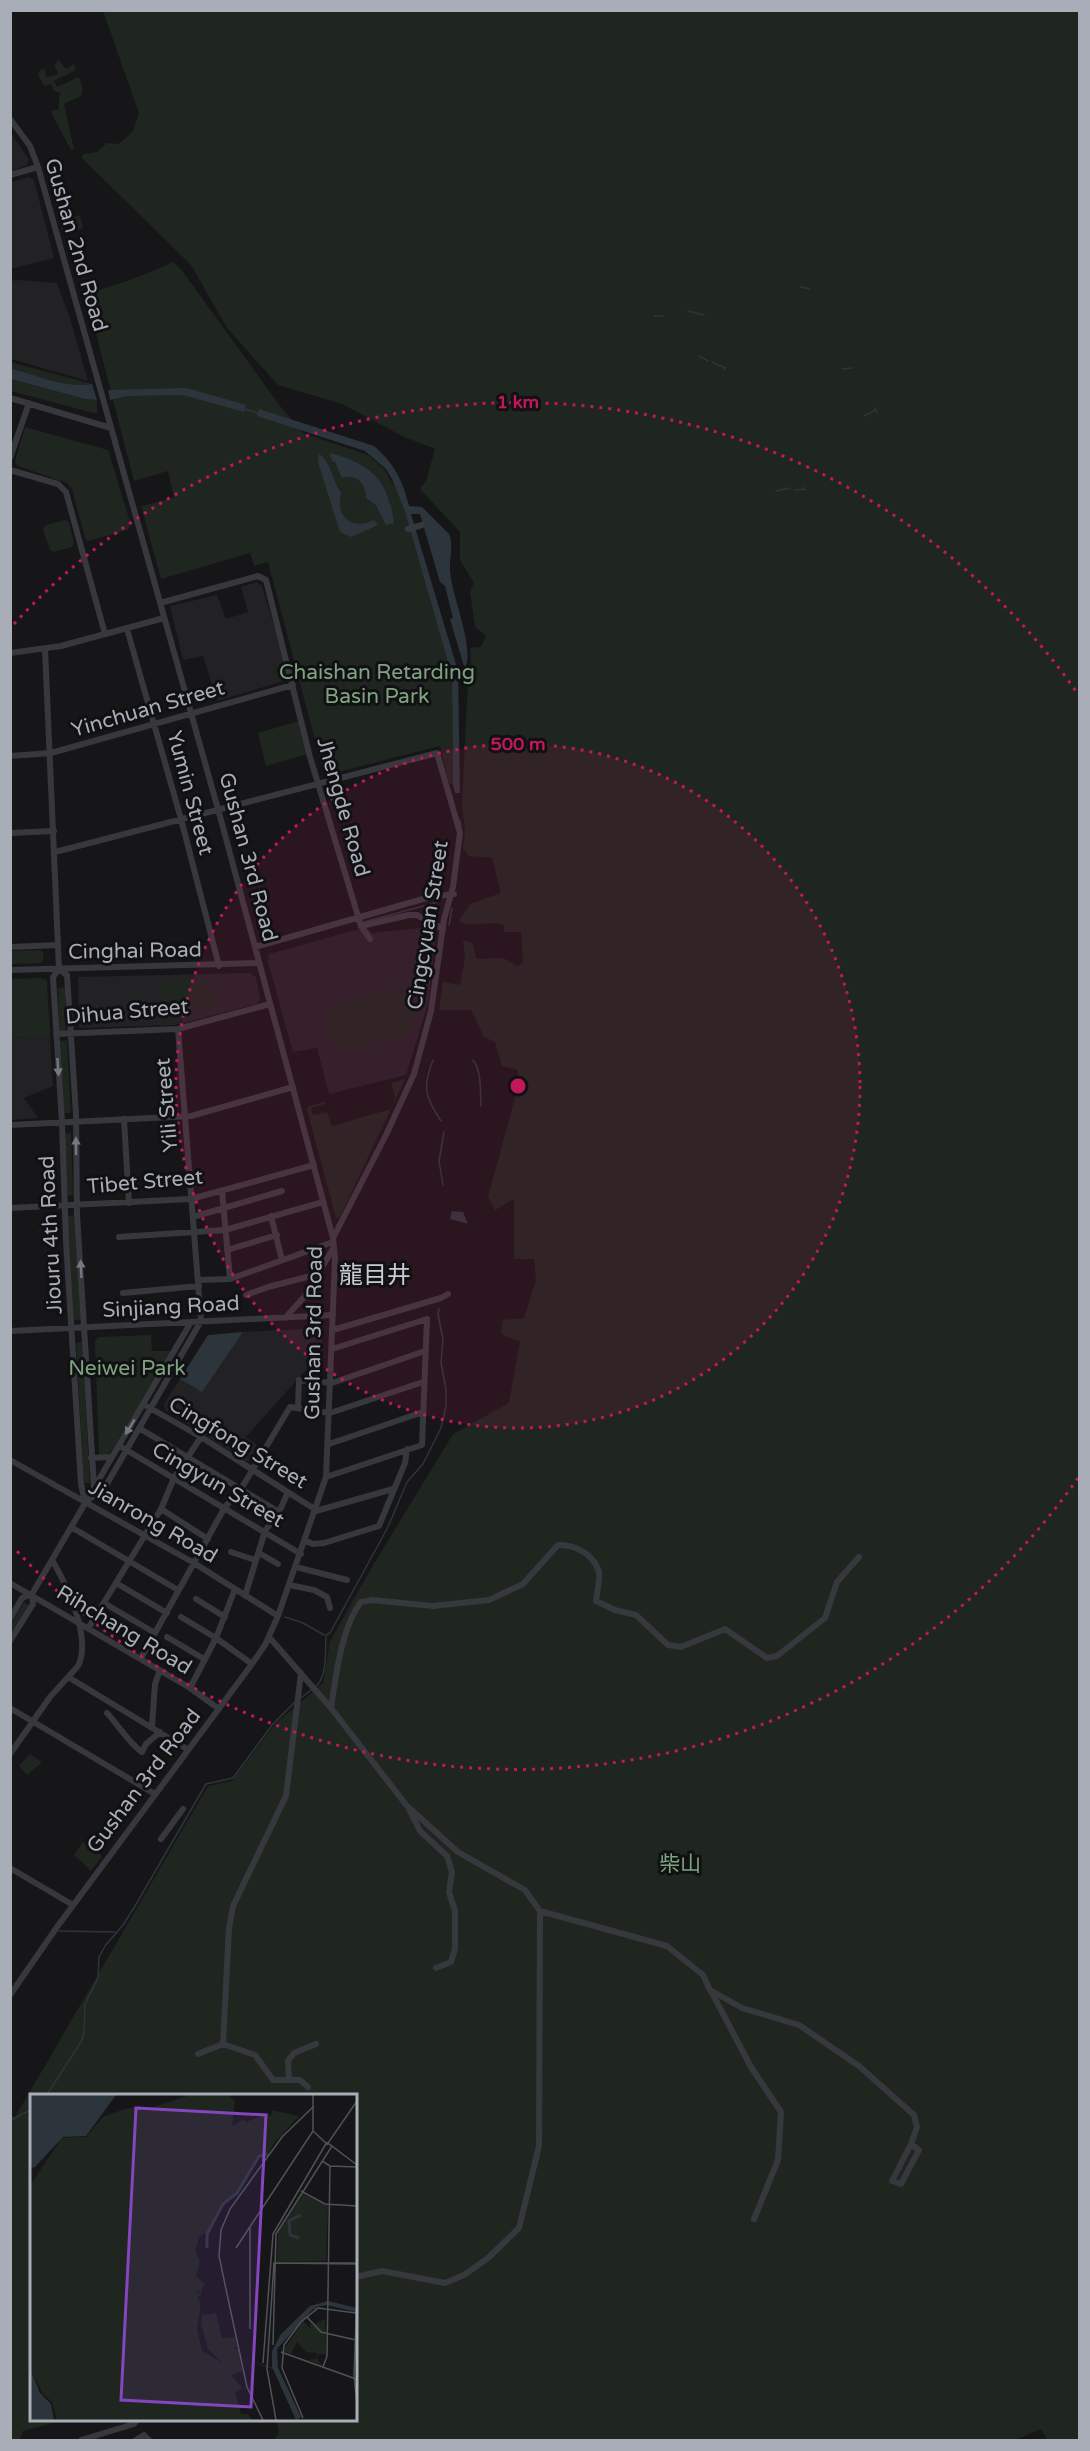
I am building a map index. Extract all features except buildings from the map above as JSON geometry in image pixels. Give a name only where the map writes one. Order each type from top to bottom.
[{"type":"street","name":"Gushan 2nd Road","points":[[10,119],[30,146],[38,167],[111,428]]},
{"type":"street","points":[[10,175],[38,167]]},
{"type":"street","points":[[10,398],[111,428]]},
{"type":"street","points":[[10,458],[29,404]]},
{"type":"street","name":"Gushan 3rd Road","points":[[10,1995],[187,1749],[252,1664],[269,1637],[316,1510],[326,1477],[329,1444],[333,1242],[218,809],[111,428]]},
{"type":"street","points":[[10,471],[58,484],[66,492],[105,634]]},
{"type":"street","points":[[408,529],[421,525]]},
{"type":"street","name":"Jhengde Road","points":[[160,603],[258,576],[264,577],[318,784],[361,926],[370,939]]},
{"type":"street","points":[[10,653],[45,650],[164,618]]},
{"type":"street","name":"Yumin Street","points":[[127,629],[181,819],[219,966]]},
{"type":"street","name":"Jiouru 4th Road","points":[[45,650],[59,969],[53,976],[81,1484],[85,1502]]},
{"type":"street","name":"Yinchuan Street","points":[[10,756],[51,753],[293,685]]},
{"type":"street","name":"Cingcyuan Street","points":[[55,852],[437,753],[460,833],[453,894],[442,929],[431,1011],[414,1074],[386,1135],[304,1296],[285,1317]]},
{"type":"street","points":[[10,833],[54,831]]},
{"type":"street","points":[[255,947],[430,897],[453,894]]},
{"type":"street","points":[[361,926],[417,915],[442,929]]},
{"type":"street","points":[[10,946],[58,945]]},
{"type":"street","name":"Cinghai Road","points":[[10,970],[219,966],[259,963]]},
{"type":"street","name":"Jiouru 4th Road","points":[[59,969],[67,975],[71,1034],[76,1122],[76,1205],[94,1487]]},
{"type":"street","name":"Dihua Street","points":[[56,1035],[178,1029],[270,1004]]},
{"type":"street","name":"Yili Street","points":[[178,1029],[201,1321]]},
{"type":"street","points":[[10,1125],[185,1116],[293,1087]]},
{"type":"street","points":[[124,1119],[129,1203]]},
{"type":"street","name":"Tibet Street","points":[[10,1208],[191,1199],[314,1165]]},
{"type":"street","points":[[222,1191],[230,1279]]},
{"type":"street","points":[[193,1217],[282,1191]]},
{"type":"street","points":[[119,1237],[194,1230],[225,1230],[323,1202]]},
{"type":"street","points":[[271,1216],[282,1260]]},
{"type":"street","points":[[227,1250],[277,1235]]},
{"type":"street","points":[[123,1293],[230,1279],[333,1242]]},
{"type":"street","points":[[246,1295],[307,1275],[315,1275]]},
{"type":"street","points":[[333,1330],[441,1298],[447,1294]]},
{"type":"street","name":"Sinjiang Road","points":[[10,1331],[333,1315]]},
{"type":"street","points":[[326,1477],[422,1445],[427,1319],[332,1349]]},
{"type":"street","points":[[85,1502],[104,1489],[201,1321]]},
{"type":"street","points":[[10,1641],[33,1604],[32,1594],[191,1322]]},
{"type":"street","points":[[298,1408],[299,1380],[332,1383],[425,1351]]},
{"type":"street","points":[[141,1658],[225,1507],[241,1489],[290,1407],[330,1413],[423,1382]]},
{"type":"street","name":"Cingfong Street","points":[[143,1404],[201,1437],[316,1510]]},
{"type":"street","points":[[329,1444],[423,1412]]},
{"type":"street","points":[[139,1428],[279,1512]]},
{"type":"street","points":[[89,1627],[161,1509],[174,1478],[201,1437]]},
{"type":"street","name":"Cingyun Street","points":[[118,1445],[266,1531],[301,1554]]},
{"type":"street","points":[[306,1541],[313,1544],[324,1543],[352,1533],[376,1528],[381,1522],[405,1463],[407,1449]]},
{"type":"street","points":[[91,1458],[111,1457]]},
{"type":"street","name":"Jianrong Road","points":[[10,1460],[194,1563],[278,1616]]},
{"type":"street","points":[[316,1510],[393,1489]]},
{"type":"street","points":[[245,1596],[266,1531],[279,1512],[288,1492]]},
{"type":"street","points":[[161,1509],[208,1539]]},
{"type":"street","points":[[71,1527],[178,1590]]},
{"type":"street","points":[[332,1708],[338,1666],[353,1612],[361,1602],[372,1600],[433,1606],[489,1600],[523,1584],[558,1545],[571,1545],[592,1559],[599,1573],[596,1601],[615,1610],[636,1615],[668,1645],[681,1647],[725,1629],[767,1658],[777,1656],[825,1618],[837,1582],[859,1557]]},
{"type":"street","points":[[231,1552],[255,1560]]},
{"type":"street","points":[[259,1553],[278,1564]]},
{"type":"street","points":[[10,1754],[83,1657],[78,1621],[63,1580],[52,1560]]},
{"type":"street","points":[[296,1567],[347,1580]]},
{"type":"street","name":"Rihchang Road","points":[[10,1582],[141,1658],[219,1709]]},
{"type":"street","points":[[116,1583],[167,1613]]},
{"type":"street","points":[[290,1585],[314,1590],[327,1597],[330,1608]]},
{"type":"street","points":[[190,1688],[216,1638],[235,1589]]},
{"type":"street","points":[[10,1619],[22,1598],[32,1594]]},
{"type":"street","points":[[196,1599],[225,1617]]},
{"type":"street","points":[[104,1603],[155,1633]]},
{"type":"street","points":[[181,1617],[216,1638],[252,1664]]},
{"type":"street","points":[[167,1637],[204,1659]]},
{"type":"street","points":[[269,1637],[332,1708],[407,1806],[420,1831],[447,1856],[452,1872],[449,1892],[454,1911],[455,1949],[451,1962],[436,1968]]},
{"type":"street","points":[[152,1726],[155,1684],[160,1670]]},
{"type":"street","points":[[223,2044],[229,1928],[233,1906],[286,1796],[301,1673]]},
{"type":"street","points":[[68,1677],[187,1749]]},
{"type":"street","points":[[10,1708],[155,1794]]},
{"type":"street","points":[[107,1713],[127,1741],[142,1752],[160,1732]]},
{"type":"street","points":[[357,2277],[382,2271],[445,2283],[464,2276],[488,2258],[519,2228],[539,2146],[540,1911],[525,1890],[458,1852],[407,1806]]},
{"type":"street","points":[[161,1839],[183,1809]]},
{"type":"street","points":[[10,1868],[73,1905]]},
{"type":"street","points":[[540,1911],[667,1946],[703,1975],[751,2067],[781,2112],[778,2160],[754,2219]]},
{"type":"street","points":[[710,1990],[742,2008],[800,2025],[859,2066],[914,2115],[917,2127],[892,2181],[901,2184],[919,2150],[911,2144]]},
{"type":"street","points":[[198,2054],[223,2044],[255,2055],[273,2080],[300,2080],[308,2087]]},
{"type":"street","points":[[289,2080],[288,2061],[294,2053],[316,2044]]},
{"type":"street","points":[[81,2440],[134,2424],[136,2421]]},
{"type":"street","points":[[136,2440],[144,2435],[149,2440]]},
{"type":"shaded area","points":[[11,133],[29,160],[26,166],[11,171]]},
{"type":"shaded area","points":[[29,177],[34,180],[54,258],[11,269],[11,182]]},
{"type":"shaded area","points":[[64,181],[73,217],[80,215],[83,228],[63,235],[50,185]]},
{"type":"shaded area","points":[[11,281],[57,283],[70,318],[88,381],[11,359]]},
{"type":"shaded area","points":[[10,368],[61,383],[92,384],[97,400],[85,399],[11,379]]},
{"type":"shaded area","points":[[187,388],[246,405],[244,412],[183,395],[126,396],[110,400],[108,390]]},
{"type":"shaded area","points":[[259,409],[374,446],[397,473],[409,506],[422,507],[449,534],[450,571],[465,632],[466,666],[464,666],[450,619],[453,618],[445,586],[440,582],[420,514],[411,514],[458,671],[460,793],[455,793],[453,785],[452,676],[405,512],[392,479],[386,469],[365,451],[257,416]]},
{"type":"shaded area","points":[[319,454],[326,461],[341,493],[341,509],[347,520],[359,524],[374,520],[378,525],[351,537],[340,532],[318,462]]},
{"type":"shaded area","points":[[329,454],[361,465],[376,476],[387,494],[394,523],[386,525],[376,505],[366,498],[366,493],[359,480],[352,477],[342,478]]},
{"type":"shaded area","points":[[257,582],[262,586],[289,675],[287,680],[217,701],[203,656],[183,660],[170,606],[217,595],[226,619],[248,612],[241,587]]},
{"type":"shaded area","points":[[366,927],[372,933],[430,927],[436,935],[428,1004],[406,1075],[329,1094],[317,1048],[293,1052],[268,962],[269,954]]},
{"type":"shaded area","points":[[250,973],[256,977],[260,999],[257,1004],[175,1025],[79,1028],[78,977]]},
{"type":"shaded area","points":[[50,1036],[53,1086],[24,1098],[38,1118],[11,1120],[10,1038]]},
{"type":"shaded area","points":[[452,1211],[463,1212],[468,1224],[450,1219]]},
{"type":"shaded area","points":[[317,1328],[322,1333],[322,1352],[246,1437],[261,1448],[254,1460],[246,1461],[165,1410],[164,1404],[180,1379],[202,1391],[243,1332]]},
{"type":"shaded area","points":[[243,1332],[202,1392],[180,1379],[208,1335]]},
{"type":"green space","name":"柴山","points":[[103,11],[1079,11],[1079,2440],[1047,2440],[1041,2429],[1015,2440],[274,2440],[279,2433],[276,2421],[357,2421],[357,2094],[30,2094],[30,2421],[60,2421],[23,2431],[20,2440],[11,2440],[10,2115],[15,2117],[208,1786],[232,1781],[275,1724],[323,1683],[330,1641],[453,1434],[509,1403],[520,1342],[501,1334],[503,1320],[524,1318],[536,1280],[534,1259],[514,1259],[514,1199],[495,1210],[488,1197],[515,1098],[518,1070],[502,1066],[495,1042],[484,1037],[471,1010],[439,1010],[443,982],[460,985],[465,958],[463,940],[473,943],[476,959],[503,958],[518,966],[523,962],[521,932],[504,932],[504,926],[499,924],[470,924],[459,921],[470,904],[501,893],[492,858],[469,856],[463,849],[465,830],[462,805],[470,648],[481,647],[486,636],[475,627],[470,591],[474,583],[460,560],[460,532],[420,489],[426,481],[435,449],[402,436],[342,404],[278,385],[227,328],[191,265],[82,158],[83,154],[97,152],[107,143],[119,144],[133,131],[139,113]]},
{"type":"green space","points":[[58,59],[66,69],[74,64],[76,70],[54,81],[57,87],[79,77],[83,89],[81,96],[64,104],[74,149],[71,150],[52,114],[52,110],[58,110],[60,93],[54,91],[51,84],[44,86],[38,75],[40,70],[45,69],[46,77],[57,75],[58,72],[54,66]]},
{"type":"green space","name":"Chaishan Retarding Basin Park","points":[[173,262],[181,269],[280,406],[303,433],[368,455],[384,469],[396,489],[405,512],[452,676],[453,785],[449,783],[440,746],[334,773],[323,770],[268,562],[254,566],[250,553],[161,579],[141,506],[174,498],[168,471],[134,481],[86,295]]},
{"type":"green space","points":[[10,362],[92,384],[72,385],[51,381],[11,368]]},
{"type":"green space","points":[[10,379],[85,399],[97,400],[97,414],[11,391]]},
{"type":"green space","points":[[25,427],[108,450],[131,525],[128,530],[88,541],[85,538],[72,489],[67,483],[18,466],[15,462]]},
{"type":"green space","points":[[65,520],[69,522],[74,543],[72,547],[53,552],[50,550],[43,530],[45,525]]},
{"type":"green space","points":[[299,721],[308,754],[266,766],[258,733]]},
{"type":"green space","points":[[40,950],[43,952],[43,960],[40,963],[11,964],[11,951]]},
{"type":"green space","points":[[41,978],[47,981],[50,1036],[11,1038],[11,979]]},
{"type":"green space","points":[[221,980],[221,984],[213,985],[217,999],[209,1008],[172,1008],[162,1004],[160,999],[164,986],[160,985],[160,981]]},
{"type":"green space","points":[[409,984],[411,989],[407,990],[415,1007],[415,1018],[407,1035],[345,1051],[331,1039],[326,1023],[329,1011],[327,1007]]},
{"type":"green space","points":[[65,987],[66,1032],[59,1032],[58,988]]},
{"type":"green space","points":[[143,995],[143,1011],[135,1012],[134,996]]},
{"type":"green space","points":[[67,1040],[71,1113],[64,1113],[60,1041]]},
{"type":"green space","points":[[405,1079],[396,1099],[391,1083]]},
{"type":"green space","points":[[325,1102],[325,1104],[311,1108],[313,1115],[327,1112],[332,1126],[391,1109],[340,1217],[336,1218],[307,1110],[309,1106]]},
{"type":"green space","points":[[71,1133],[73,1195],[66,1196],[64,1134]]},
{"type":"green space","points":[[74,1215],[81,1320],[74,1320],[67,1216]]},
{"type":"green space","name":"Neiwei Park","points":[[151,1335],[152,1351],[172,1351],[109,1455],[99,1455],[95,1341],[99,1337]]},
{"type":"green space","points":[[82,1342],[90,1483],[84,1483],[76,1343]]},
{"type":"green space","points":[[24,1602],[29,1605],[11,1637],[11,1625]]},
{"type":"green space","points":[[30,1754],[42,1762],[27,1775],[19,1766]]},
{"type":"green space","points":[[83,1842],[102,1856],[91,1871],[74,1855]]},
{"type":"waterway","points":[[801,287],[810,289]]},
{"type":"waterway","points":[[688,311],[704,315]]},
{"type":"waterway","points":[[654,316],[663,316]]},
{"type":"waterway","points":[[699,356],[708,361]]},
{"type":"waterway","points":[[712,362],[725,368]]},
{"type":"waterway","points":[[842,369],[852,368]]},
{"type":"waterway","points":[[875,408],[877,412]]},
{"type":"waterway","points":[[245,409],[258,413]]},
{"type":"waterway","points":[[864,416],[876,410]]},
{"type":"waterway","points":[[776,491],[790,488]]},
{"type":"waterway","points":[[794,490],[805,489]]},
{"type":"waterway","points":[[460,820],[461,827]]},
{"type":"waterway","points":[[364,922],[438,902]]},
{"type":"waterway","points":[[449,925],[452,908]]},
{"type":"waterway","points":[[433,1060],[426,1085],[431,1105],[441,1121]]},
{"type":"waterway","points":[[473,1060],[479,1076],[481,1106]]},
{"type":"waterway","points":[[443,1185],[439,1161],[444,1132]]},
{"type":"waterway","points":[[315,1687],[324,1670],[326,1635],[330,1633],[388,1527],[407,1482],[423,1464],[441,1428],[446,1406],[446,1389],[441,1363],[443,1340],[439,1309]]},
{"type":"waterway","points":[[285,1617],[303,1623],[324,1635]]},
{"type":"waterway","points":[[301,1698],[311,1690]]},
{"type":"waterway","points":[[47,2094],[81,2042],[84,2033],[85,2004],[98,1978],[99,1957],[135,1906],[206,1784],[233,1778],[272,1725],[294,1703]]},
{"type":"waterway","points":[[59,1931],[115,1932]]},
{"type":"waterway","points":[[10,2121],[30,2110]]},
{"type":"district","name":"龍目井","points":[[375,1275]]}]
